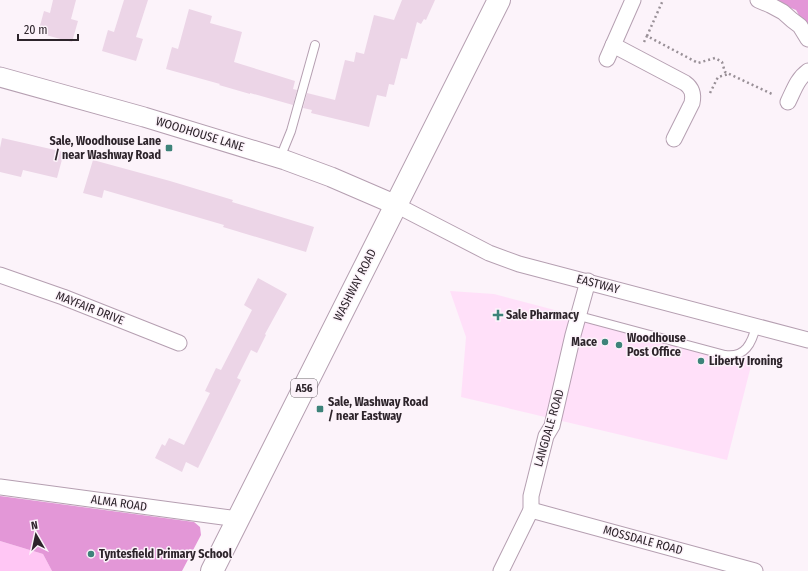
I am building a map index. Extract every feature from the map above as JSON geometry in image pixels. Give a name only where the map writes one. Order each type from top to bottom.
[{"type":"highway","name":"WASHWAY ROAD","points":[[212,571],[499,0]]},
{"type":"street","points":[[606,59],[633,0]]},
{"type":"street","points":[[758,0],[784,12],[800,26],[808,40]]},
{"type":"street","points":[[613,45],[690,86],[693,97],[692,103],[674,139]]},
{"type":"street","points":[[788,102],[797,83],[808,71]]},
{"type":"street","name":"WOODHOUSE LANE","points":[[0,77],[144,117],[280,158],[331,177],[396,205]]},
{"type":"street","name":"EASTWAY","points":[[396,205],[489,253],[519,264],[808,340]]},
{"type":"street","name":"MAYFAIR DRIVE","points":[[0,275],[63,297],[179,343]]},
{"type":"street","name":"LANGDALE ROAD","points":[[501,571],[531,510],[532,496],[546,436],[552,426],[573,335],[588,281]]},
{"type":"street","name":"ALMA ROAD","points":[[0,487],[238,519]]},
{"type":"street","name":"MOSSDALE ROAD","points":[[531,510],[754,571]]},
{"type":"lane","points":[[280,158],[291,131],[315,45]]},
{"type":"lane","points":[[579,316],[732,356],[740,354],[751,343],[756,326]]},
{"type":"path","points":[[637,57],[663,0]]},
{"type":"path","points":[[647,36],[698,63],[715,58],[722,62],[725,72],[788,102]]},
{"type":"shaded area","points":[[770,0],[808,0],[808,31],[796,10]]},
{"type":"shaded area","points":[[450,291],[494,294],[752,362],[727,460],[461,397],[466,337]]},
{"type":"shaded area","name":"Tyntesfield Primary School","points":[[0,496],[194,522],[200,527],[201,535],[182,571],[52,571],[43,554],[0,541]]},
{"type":"shaded area","points":[[0,541],[43,554],[52,571],[0,571]]},
{"type":"building","points":[[53,0],[76,0],[71,19],[78,21],[72,42],[38,33],[44,11],[50,13]]},
{"type":"building","points":[[124,0],[148,0],[136,37],[143,39],[136,61],[102,51],[108,30],[114,32]]},
{"type":"building","points":[[402,0],[435,0],[426,20],[424,19],[421,24],[417,22],[407,59],[401,58],[394,85],[389,84],[386,97],[377,95],[369,127],[311,113],[312,110],[303,108],[307,93],[335,100],[345,60],[354,62],[356,52],[364,54],[374,15],[394,20]]},
{"type":"building","points":[[189,9],[212,16],[210,23],[242,32],[234,62],[295,81],[293,89],[297,90],[293,105],[166,69],[172,47],[178,49]]},
{"type":"building","points":[[2,138],[64,152],[57,178],[23,170],[21,177],[0,172],[0,148]]},
{"type":"building","points":[[93,160],[233,200],[232,202],[314,227],[306,252],[223,227],[224,225],[104,190],[102,198],[83,193]]},
{"type":"building","points":[[258,278],[287,294],[265,334],[266,335],[257,353],[251,350],[237,378],[241,380],[198,468],[186,462],[182,472],[155,458],[162,444],[165,446],[169,438],[184,445],[210,393],[205,391],[216,368],[221,370],[252,310],[244,305]]},
{"type":"place","name":"Sale, Woodhouse Lane / near Washway Road","points":[[169,148]]},
{"type":"place","name":"Sale Pharmacy","points":[[498,315]]},
{"type":"place","name":"Mace","points":[[605,342]]},
{"type":"place","name":"Woodhouse Post Office","points":[[619,345]]},
{"type":"place","name":"Liberty Ironing","points":[[701,361]]},
{"type":"place","name":"Sale, Washway Road / near Eastway","points":[[320,409]]},
{"type":"place","name":"Tyntesfield Primary School","points":[[91,554]]}]
